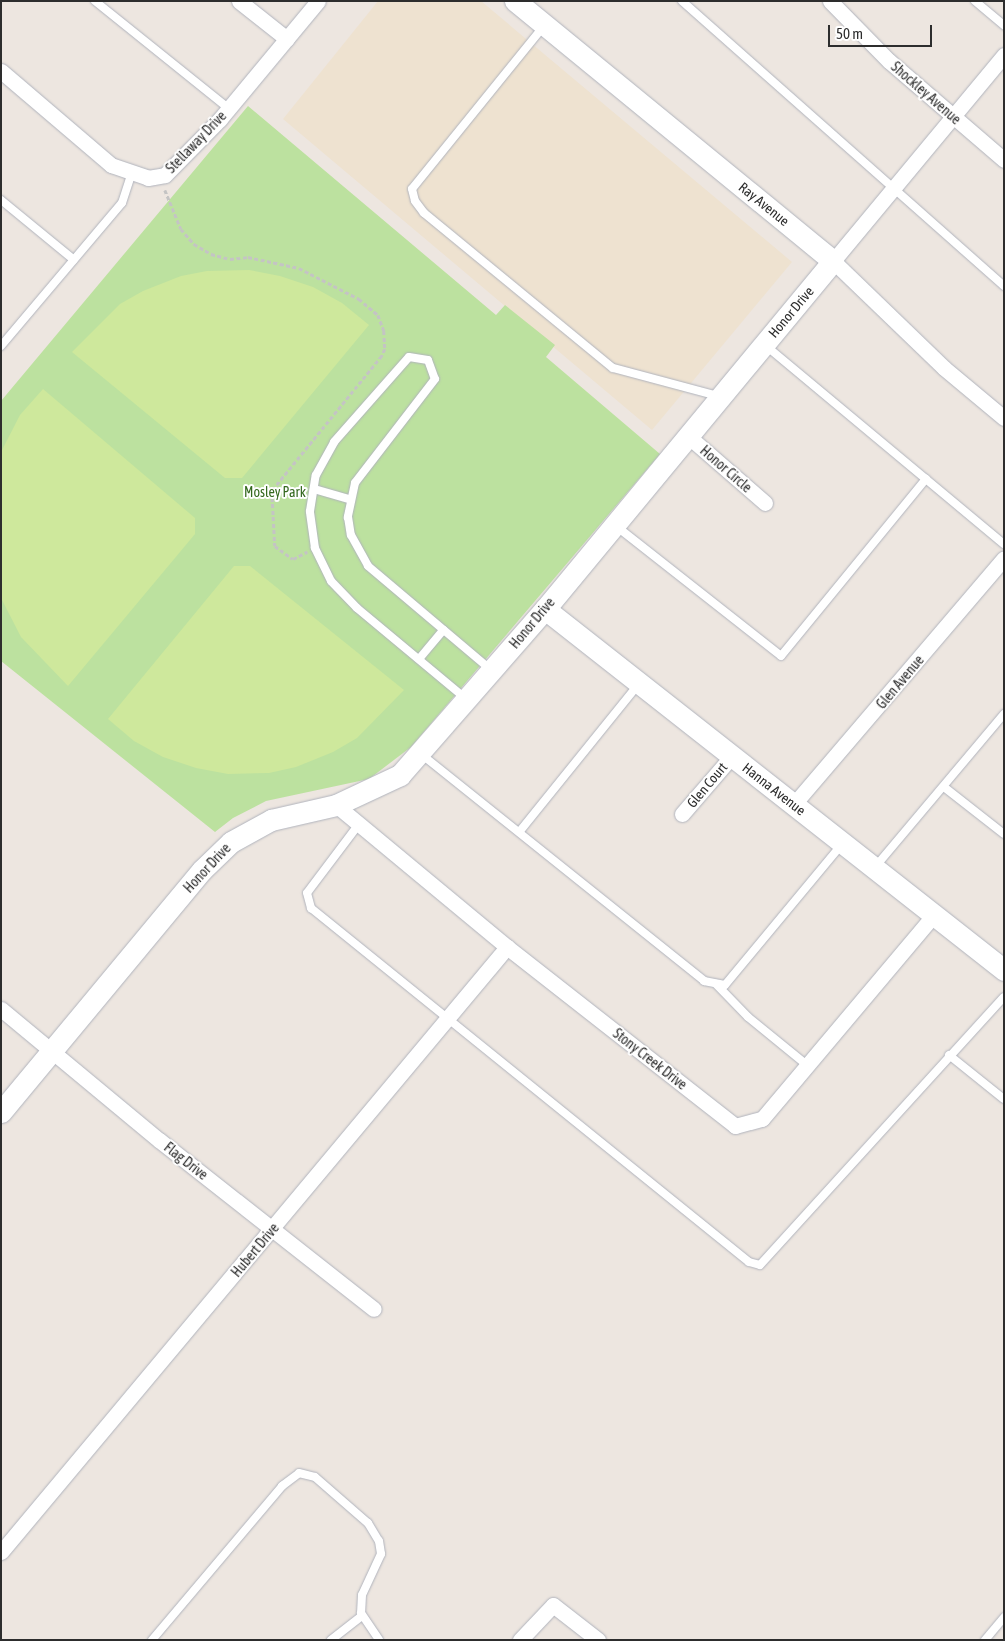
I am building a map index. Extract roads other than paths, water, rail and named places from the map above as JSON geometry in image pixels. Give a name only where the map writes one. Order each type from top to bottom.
[{"type":"street","points":[[239,1],[287,39]]},
{"type":"street","name":"Stellaway Drive","points":[[1,71],[111,164],[148,178],[162,176],[228,108],[318,1]]},
{"type":"street","name":"Ray Avenue","points":[[515,1],[833,261],[944,368],[1004,418]]},
{"type":"street","name":"Shockley Avenue","points":[[830,1],[888,61],[1004,160]]},
{"type":"street","name":"Honor Drive","points":[[1,1112],[202,870],[231,842],[271,820],[336,806],[400,775],[545,609],[1004,54]]},
{"type":"street","name":"Honor Circle","points":[[688,436],[765,503]]},
{"type":"street","name":"Glen Avenue","points":[[794,804],[1004,558]]},
{"type":"street","name":"Hanna Avenue","points":[[545,609],[1004,970]]},
{"type":"street","name":"Glen Court","points":[[682,814],[732,756]]},
{"type":"street","name":"Stony Creek Drive","points":[[336,806],[507,946],[734,1126],[762,1119],[934,915]]},
{"type":"street","name":"Hubert Drive","points":[[1,1552],[507,946]]},
{"type":"street","name":"Flag Drive","points":[[1,1009],[272,1229],[374,1309]]},
{"type":"street","points":[[520,1640],[553,1605],[598,1640]]},
{"type":"lane","points":[[95,1],[228,108]]},
{"type":"lane","points":[[682,1],[895,187],[1004,286]]},
{"type":"lane","points":[[975,1],[1004,25]]},
{"type":"lane","points":[[544,25],[412,189],[415,201],[424,213],[613,368],[720,396]]},
{"type":"lane","points":[[1,346],[122,203],[132,172]]},
{"type":"lane","points":[[1,200],[74,260]]},
{"type":"lane","points":[[764,344],[1004,544]]},
{"type":"lane","points":[[467,699],[357,608],[331,581],[315,548],[310,511],[316,475],[334,442],[403,360],[422,357],[435,372],[433,385],[364,468],[350,500],[351,534],[368,566],[492,671]]},
{"type":"lane","points":[[614,525],[781,656],[926,479]]},
{"type":"lane","points":[[314,490],[350,500]]},
{"type":"lane","points":[[418,659],[443,630]]},
{"type":"lane","points":[[520,831],[640,683]]},
{"type":"lane","points":[[874,868],[1004,714]]},
{"type":"lane","points":[[420,753],[520,831],[704,981],[716,984],[726,985],[842,844]]},
{"type":"lane","points":[[944,787],[1004,834]]},
{"type":"lane","points":[[359,824],[307,893],[307,902],[446,1020],[749,1262],[760,1265],[949,1055],[1004,997]]},
{"type":"lane","points":[[716,984],[748,1017],[808,1066]]},
{"type":"lane","points":[[949,1055],[1004,1099]]},
{"type":"lane","points":[[152,1640],[282,1486],[299,1473],[315,1477],[368,1523],[379,1541],[382,1554],[362,1595],[362,1616],[379,1640]]},
{"type":"lane","points":[[331,1640],[362,1616]]},
{"type":"lane","points":[[985,1640],[1004,1617]]},
{"type":"park label","name":"Mosley Park","points":[[275,492]]}]
